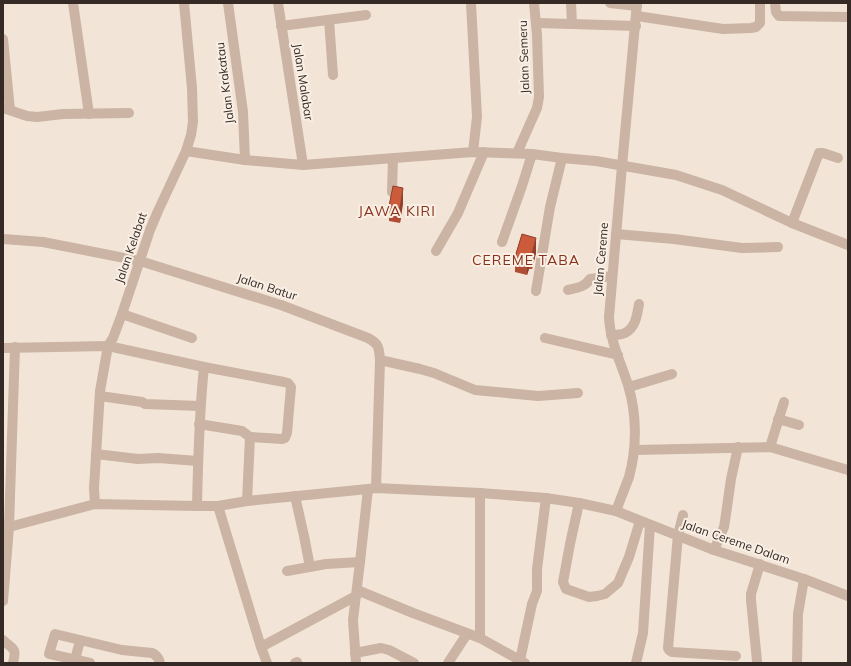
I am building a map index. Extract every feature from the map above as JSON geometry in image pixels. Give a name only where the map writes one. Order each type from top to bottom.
[{"type":"street","points":[[73,3],[89,114]]},
{"type":"street","name":"Jalan Kelabat","points":[[96,504],[94,488],[100,396],[108,346],[113,338],[122,314],[158,211],[186,151],[191,135],[193,122],[192,88],[184,3]]},
{"type":"street","name":"Jalan Krakatau","points":[[228,3],[243,112],[245,160]]},
{"type":"street","name":"Jalan Malabar","points":[[278,3],[303,165]]},
{"type":"street","points":[[471,3],[477,117],[473,152]]},
{"type":"street","name":"Jalan Semeru","points":[[517,153],[539,97],[534,3]]},
{"type":"street","points":[[571,3],[572,24]]},
{"type":"street","points":[[610,3],[637,4]]},
{"type":"street","points":[[536,23],[572,24],[636,21],[723,28],[751,28],[756,27],[760,23],[760,3]]},
{"type":"street","points":[[775,3],[776,12],[779,16],[848,17]]},
{"type":"street","name":"Jalan Cereme","points":[[616,511],[628,477],[634,450],[632,401],[611,335],[609,317],[637,4]]},
{"type":"street","points":[[281,26],[366,16]]},
{"type":"street","points":[[329,20],[334,75]]},
{"type":"street","points":[[3,39],[7,109],[27,116],[37,117],[64,114],[129,113]]},
{"type":"street","points":[[186,151],[245,160],[303,165],[473,152],[532,154],[596,161],[676,176],[722,190],[792,223],[848,245]]},
{"type":"street","points":[[436,251],[461,208],[484,152]]},
{"type":"street","points":[[792,223],[819,153],[838,158]]},
{"type":"street","points":[[502,242],[532,154]]},
{"type":"street","points":[[392,192],[393,158]]},
{"type":"street","points":[[536,291],[550,207],[562,158]]},
{"type":"street","points":[[616,234],[674,239],[742,248],[778,247]]},
{"type":"street","name":"Jalan Batur","points":[[3,239],[43,242],[140,261],[281,305],[375,342],[379,348],[380,360],[372,489],[360,562],[353,620],[355,658]]},
{"type":"street","points":[[568,290],[580,288],[590,279],[612,276]]},
{"type":"street","points":[[611,335],[624,334],[631,328],[635,322],[640,304]]},
{"type":"street","points":[[122,314],[192,338]]},
{"type":"street","points":[[545,338],[618,355]]},
{"type":"street","points":[[3,348],[108,346],[204,367],[284,382],[291,387],[287,433],[285,438],[250,437],[242,431],[199,424]]},
{"type":"street","points":[[3,601],[15,347]]},
{"type":"street","points":[[380,360],[434,373],[475,390],[538,396],[578,393]]},
{"type":"street","points":[[197,506],[199,424],[204,367]]},
{"type":"street","points":[[628,387],[672,374]]},
{"type":"street","points":[[100,396],[142,402],[145,404],[200,406]]},
{"type":"street","points":[[770,447],[784,402]]},
{"type":"street","points":[[778,419],[799,425]]},
{"type":"street","points":[[247,501],[250,437]]},
{"type":"street","points":[[714,550],[724,527],[731,479],[738,447]]},
{"type":"street","points":[[634,450],[770,447],[848,470]]},
{"type":"street","points":[[96,454],[138,459],[158,458],[198,461]]},
{"type":"street","name":"Jalan Cereme Dalam","points":[[6,526],[96,504],[218,506],[247,501],[372,489],[480,493],[546,498],[616,511],[714,550],[804,579],[848,596]]},
{"type":"street","points":[[480,493],[480,638]]},
{"type":"street","points":[[295,496],[310,567]]},
{"type":"street","points":[[261,647],[356,593],[480,638],[522,662],[532,604],[536,591],[537,569],[546,498]]},
{"type":"street","points":[[579,503],[563,582],[566,589],[588,597],[605,594],[618,583],[645,523]]},
{"type":"street","points":[[218,506],[267,663]]},
{"type":"street","points":[[683,515],[678,535],[668,648],[672,652],[736,656]]},
{"type":"street","points":[[636,663],[643,633],[645,523]]},
{"type":"street","points":[[287,571],[326,564],[360,562]]},
{"type":"street","points":[[757,661],[751,594],[760,564]]},
{"type":"street","points":[[797,663],[798,614],[804,579]]},
{"type":"street","points":[[448,663],[467,634]]},
{"type":"street","points":[[90,663],[74,661],[49,654],[54,635],[156,655],[160,660],[160,663]]},
{"type":"street","points":[[3,640],[14,650],[15,653],[13,663]]},
{"type":"street","points":[[74,661],[80,641]]},
{"type":"street","points":[[355,658],[381,648],[389,650],[414,663]]},
{"type":"building","points":[[393,186],[403,188],[400,208],[389,206]]},
{"type":"building","points":[[522,234],[536,238],[532,254],[529,254],[527,260],[515,257]]},
{"type":"district","name":"JAWA KIRI","points":[[397,211]]},
{"type":"district","name":"CEREME TABA","points":[[526,260]]}]
